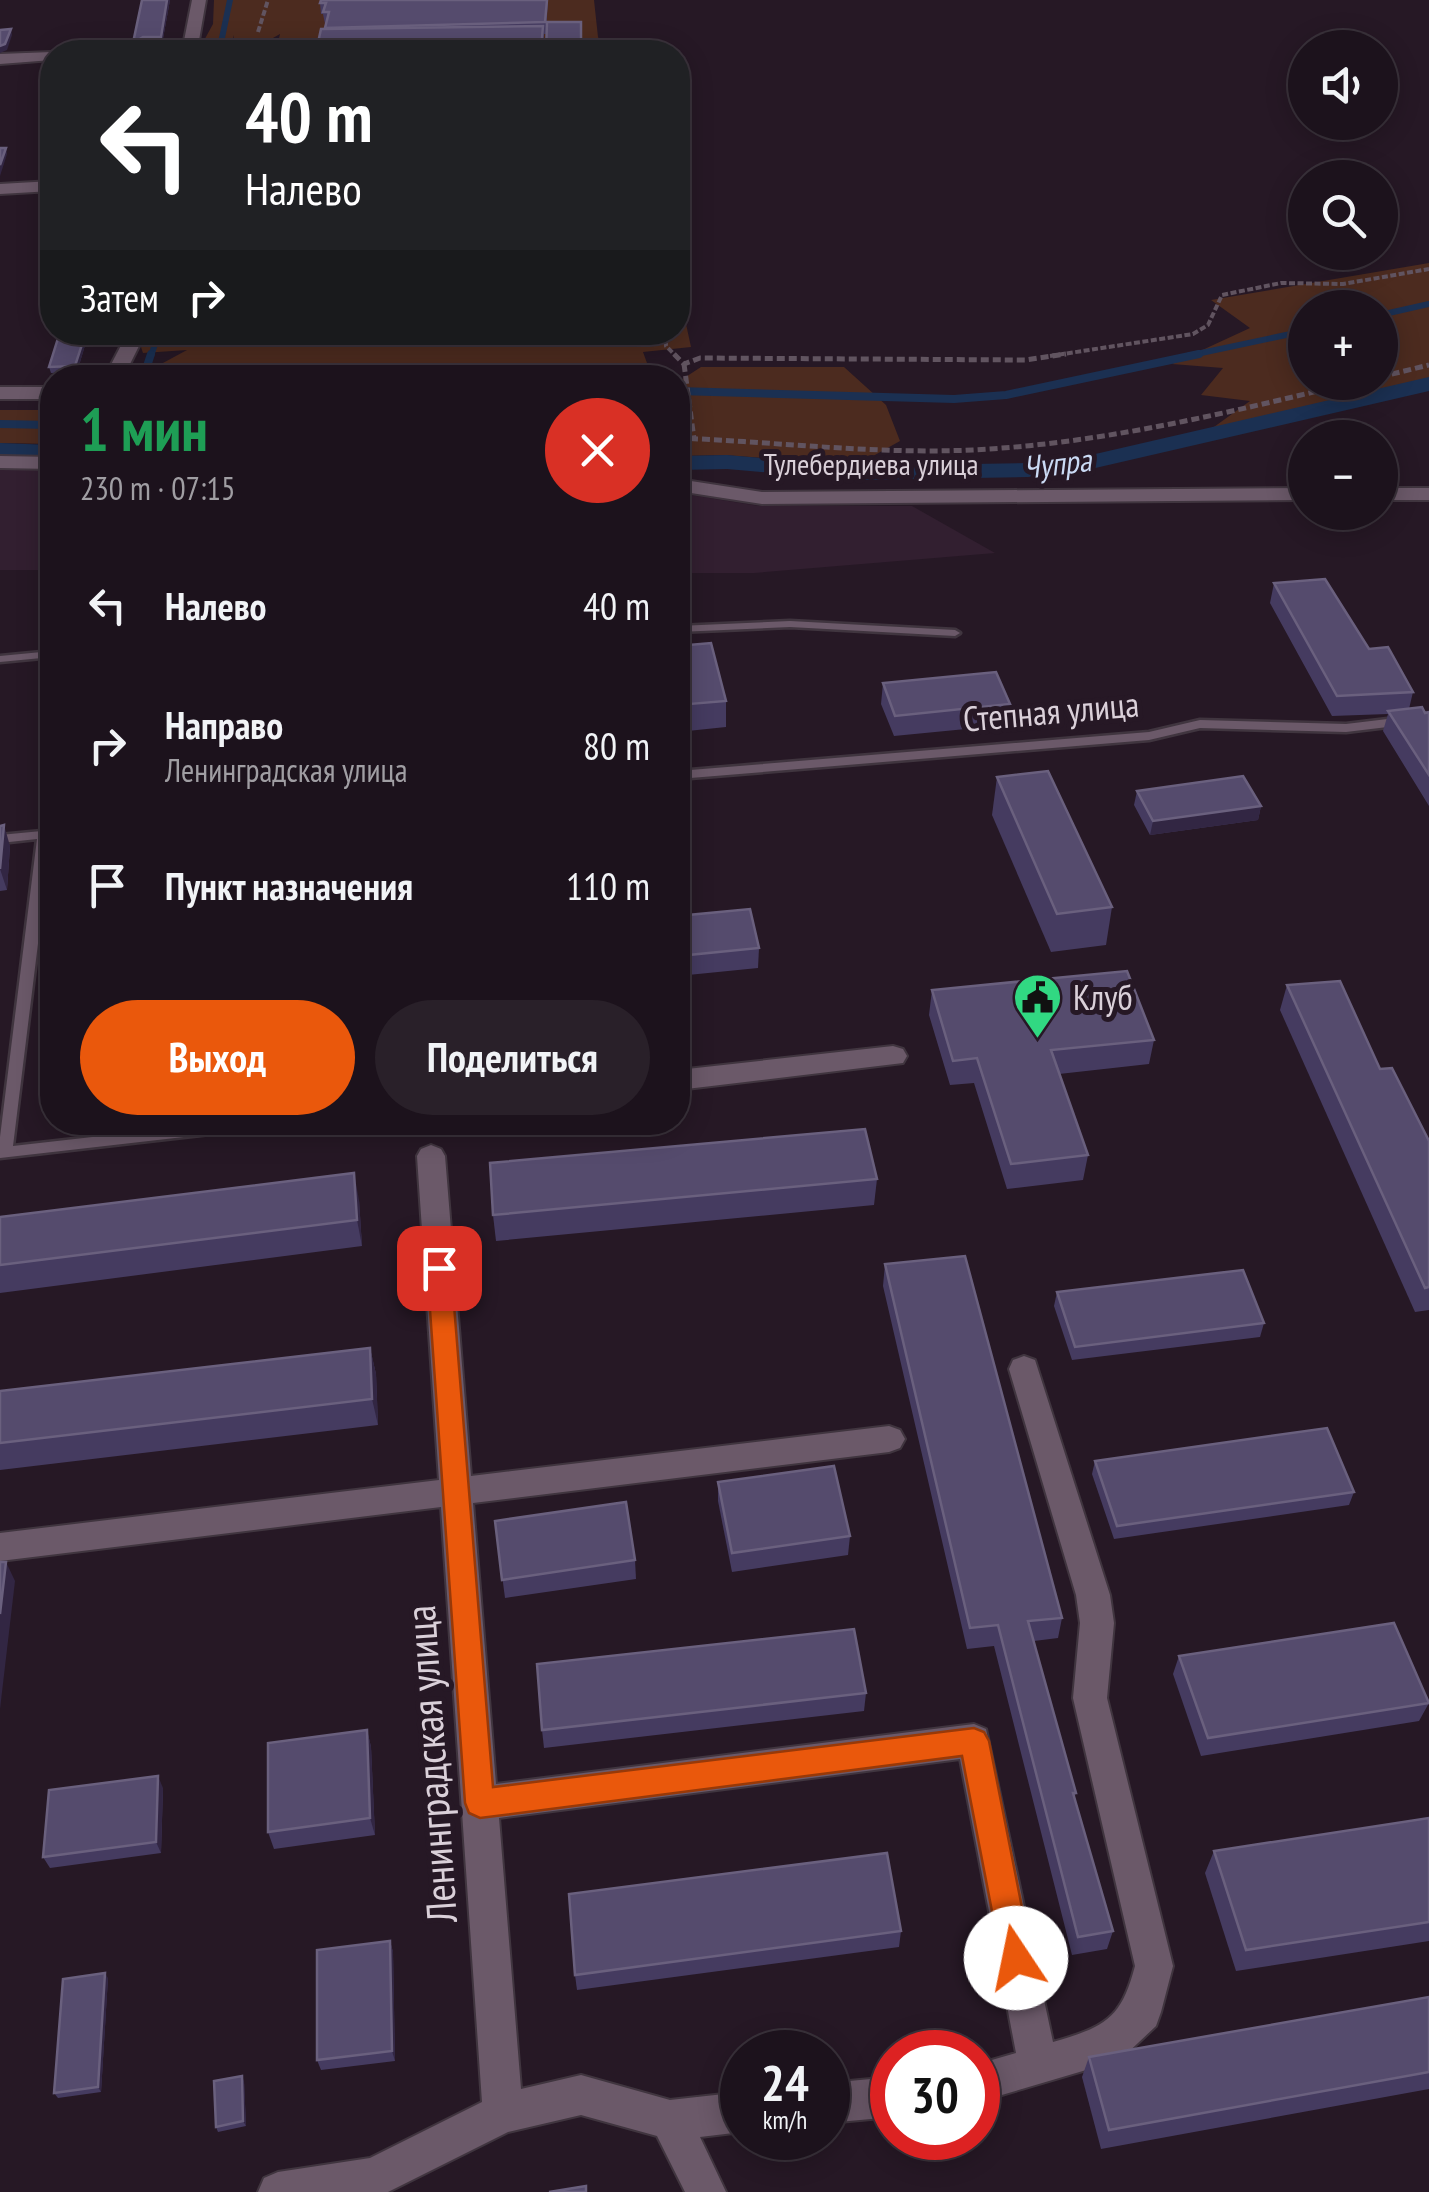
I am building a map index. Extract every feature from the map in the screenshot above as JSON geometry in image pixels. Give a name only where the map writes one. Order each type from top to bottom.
[{"type":"street","points":[[191,40],[199,0]]},
{"type":"street","points":[[0,58],[40,56]]},
{"type":"street","points":[[0,189],[40,187]]},
{"type":"street","points":[[0,394],[40,394]]},
{"type":"street","points":[[0,462],[40,464]]},
{"type":"street","name":"Тулебердиева улица","points":[[690,487],[762,498],[1288,494]]},
{"type":"street","points":[[1398,494],[1429,494]]},
{"type":"street","points":[[690,1079],[893,1056]]},
{"type":"street","name":"Ленинградская улица","points":[[431,1156],[503,2112]]},
{"type":"street","points":[[1000,2077],[1106,2046],[1142,2012],[1154,1966],[1090,1698],[1097,1624],[1093,1595],[1024,1369]]},
{"type":"street","points":[[0,1547],[889,1439]]},
{"type":"street","points":[[480,1803],[974,1741],[1038,2066]]},
{"type":"street","points":[[278,2192],[372,2178],[503,2112],[581,2096],[670,2120],[720,2114]]},
{"type":"street","points":[[670,2120],[706,2192]]},
{"type":"lane","points":[[690,629],[790,624],[955,632]]},
{"type":"lane","points":[[0,659],[40,655]]},
{"type":"lane","name":"Степная улица","points":[[690,773],[1149,736],[1200,724],[1346,728],[1429,718]]},
{"type":"lane","points":[[0,839],[40,835]]},
{"type":"lane","points":[[40,889],[2,1153],[161,1135]]},
{"type":"path","points":[[255,40],[268,0]]},
{"type":"path","points":[[666,345],[684,364],[700,358],[1025,360],[1193,334],[1208,325],[1222,295],[1281,282],[1343,284],[1429,269]]},
{"type":"path","points":[[1398,372],[1429,365]]},
{"type":"path","points":[[690,438],[855,451],[986,449],[1081,440],[1288,396]]},
{"type":"path","points":[[690,408],[694,438]]},
{"type":"shaded area","points":[[214,0],[594,0],[600,40],[279,40],[280,34],[269,40],[233,40],[234,35],[232,40],[204,40],[213,24]]},
{"type":"shaded area","points":[[1429,263],[1429,379],[1398,386],[1398,290],[1288,290],[1288,400],[1341,400],[1207,432],[1250,401],[1201,395],[1223,368],[1172,364],[1250,328],[1211,300]]},
{"type":"shaded area","points":[[690,342],[691,347],[643,352],[648,365],[159,365],[187,350],[143,353],[141,347]]},
{"type":"shaded area","points":[[701,367],[844,367],[886,405],[900,441],[857,465],[690,456],[690,374]]},
{"type":"shaded area","points":[[0,410],[40,410],[40,444],[0,443]]},
{"type":"shaded area","points":[[0,467],[40,469],[40,570],[0,570]]},
{"type":"shaded area","points":[[690,495],[759,506],[912,506],[995,553],[754,573],[690,573]]},
{"type":"building","points":[[142,0],[167,0],[161,37],[134,40]]},
{"type":"building","points":[[547,0],[545,22],[325,28],[329,12],[323,12],[326,3],[320,3]]},
{"type":"building","points":[[547,22],[581,22],[581,40],[546,40]]},
{"type":"building","points":[[543,26],[542,40],[319,40],[321,29]]},
{"type":"building","points":[[11,29],[5,44],[0,46],[0,30]]},
{"type":"building","points":[[56,345],[82,345],[75,365],[50,365]]},
{"type":"building","points":[[1325,579],[1369,649],[1388,647],[1413,692],[1337,696],[1274,583]]},
{"type":"building","points":[[711,643],[726,701],[690,704],[690,645]]},
{"type":"building","points":[[996,672],[1010,704],[895,716],[883,683]]},
{"type":"building","points":[[1422,707],[1425,713],[1429,712],[1429,775],[1388,711]]},
{"type":"building","points":[[1048,771],[1112,907],[1057,914],[997,777]]},
{"type":"building","points":[[1243,776],[1261,806],[1153,821],[1137,791]]},
{"type":"building","points":[[4,825],[0,869],[0,826]]},
{"type":"building","points":[[750,909],[759,948],[690,955],[690,915]]},
{"type":"building","points":[[1127,971],[1154,1040],[1051,1050],[1088,1155],[1011,1164],[977,1058],[953,1061],[932,990]]},
{"type":"building","points":[[1340,981],[1380,1069],[1392,1068],[1429,1141],[1429,1287],[1425,1288],[1287,985]]},
{"type":"building","points":[[865,1129],[877,1179],[493,1215],[490,1163]]},
{"type":"building","points":[[354,1173],[357,1220],[0,1265],[0,1217]]},
{"type":"building","points":[[965,1256],[1062,1618],[1028,1621],[1113,1931],[1078,1937],[998,1625],[970,1628],[885,1264]]},
{"type":"building","points":[[1243,1270],[1264,1323],[1075,1347],[1057,1292]]},
{"type":"building","points":[[370,1348],[372,1399],[0,1443],[0,1391]]},
{"type":"building","points":[[1327,1428],[1354,1492],[1117,1526],[1095,1461]]},
{"type":"building","points":[[834,1466],[850,1536],[732,1553],[718,1482]]},
{"type":"building","points":[[626,1502],[635,1560],[502,1580],[495,1521]]},
{"type":"building","points":[[0,1562],[6,1562],[0,1614]]},
{"type":"building","points":[[1394,1623],[1429,1703],[1208,1738],[1179,1656]]},
{"type":"building","points":[[854,1629],[866,1693],[542,1730],[537,1664]]},
{"type":"building","points":[[367,1730],[370,1818],[268,1832],[268,1743]]},
{"type":"building","points":[[158,1776],[156,1842],[43,1857],[49,1790]]},
{"type":"building","points":[[1429,1818],[1429,1922],[1246,1950],[1214,1851]]},
{"type":"building","points":[[887,1853],[901,1931],[575,1975],[569,1894]]},
{"type":"building","points":[[390,1941],[392,2051],[317,2060],[317,1950]]},
{"type":"building","points":[[105,1973],[98,2087],[54,2093],[63,1979]]},
{"type":"building","points":[[1429,1997],[1429,2072],[1109,2130],[1089,2057]]},
{"type":"building","points":[[242,2076],[243,2121],[216,2127],[214,2081]]},
{"type":"building","points":[[586,2186],[586,2192],[549,2192]]},
{"type":"waterway","points":[[222,40],[230,0]]},
{"type":"waterway","points":[[1398,311],[1429,304]]},
{"type":"waterway","points":[[1187,356],[1288,335]]},
{"type":"waterway","points":[[151,356],[155,345]]},
{"type":"waterway","points":[[147,365],[151,354]]},
{"type":"waterway","points":[[690,391],[954,399],[1006,395],[1199,354]]},
{"type":"waterway","name":"Чупра","points":[[690,463],[727,462],[851,473],[1028,470],[1091,462],[1429,384]]},
{"type":"waterway","points":[[0,424],[40,425]]},
{"type":"waterway","name":"Чупра","points":[[0,450],[40,452]]},
{"type":"place","name":"Клуб","points":[[1038,1040]]},
{"type":"route","points":[[439,1268],[480,1803],[974,1741],[1016,1958]]}]
